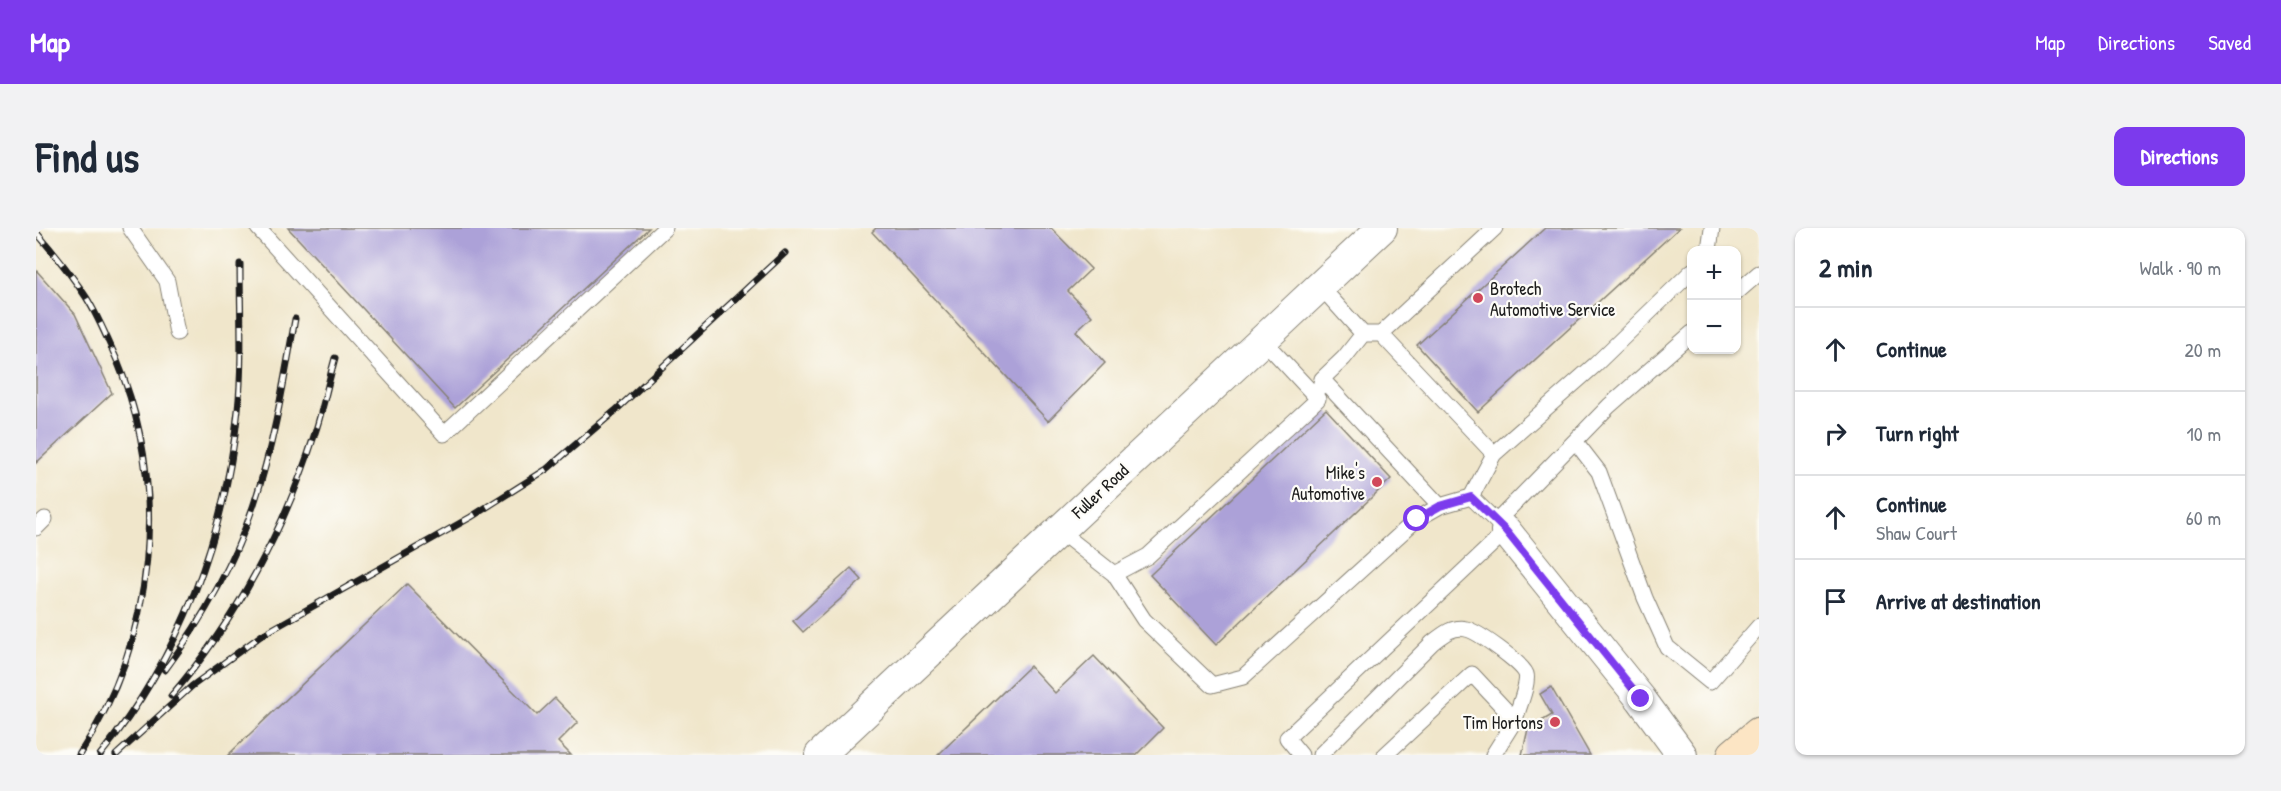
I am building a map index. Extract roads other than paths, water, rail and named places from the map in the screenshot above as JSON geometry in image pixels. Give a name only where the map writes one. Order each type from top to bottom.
[{"type":"main road","points":[[1734,755],[1759,734]]},
{"type":"street","name":"Fuller Road","points":[[820,755],[1382,228]]},
{"type":"street","points":[[1501,526],[1634,690],[1682,755]]},
{"type":"lane","points":[[130,228],[166,281],[177,333]]},
{"type":"lane","points":[[258,228],[444,435],[665,228]]},
{"type":"lane","points":[[1320,286],[1363,334],[1381,334],[1495,228]]},
{"type":"lane","points":[[1710,246],[1712,228]]},
{"type":"lane","points":[[1741,289],[1759,273]]},
{"type":"lane","points":[[1058,530],[1114,574],[1144,620],[1212,685],[1243,677],[1417,519],[1440,506],[1471,497],[1494,454],[1595,364],[1687,276]]},
{"type":"lane","points":[[1114,574],[1148,555],[1318,399],[1322,379],[1344,358],[1363,334]]},
{"type":"lane","points":[[1381,334],[1494,454]]},
{"type":"lane","points":[[1301,755],[1287,738],[1501,526],[1575,441],[1609,406],[1687,337]]},
{"type":"lane","points":[[1262,339],[1318,399]]},
{"type":"lane","points":[[1322,379],[1440,506]]},
{"type":"lane","points":[[1575,441],[1599,472],[1645,598],[1668,647],[1710,681],[1759,626]]},
{"type":"lane","points":[[1471,497],[1501,526]]},
{"type":"lane","points":[[1320,755],[1443,634],[1454,629],[1465,628],[1520,665],[1526,673],[1527,681],[1515,720],[1493,755]]},
{"type":"lane","points":[[1385,755],[1472,674],[1515,720]]},
{"type":"railway","points":[[36,232],[86,297],[98,319],[116,358],[133,407],[144,458],[148,509],[147,561],[139,612],[125,662],[105,710],[79,755]]},
{"type":"railway","points":[[116,755],[192,686],[262,635],[471,517],[547,469],[615,411],[785,253]]},
{"type":"railway","points":[[100,755],[129,717],[176,636],[210,548],[232,457],[240,392],[240,264]]},
{"type":"railway","points":[[165,670],[192,631],[216,590],[246,526],[273,435],[295,319]]},
{"type":"railway","points":[[171,696],[217,637],[256,572],[273,538],[303,468],[318,424],[335,358]]},
{"type":"place","name":"Brotech Automotive Service","points":[[1478,298]]},
{"type":"place","name":"Mike's Automotive","points":[[1377,482]]},
{"type":"place","name":"Tim Hortons","points":[[1555,722]]}]
